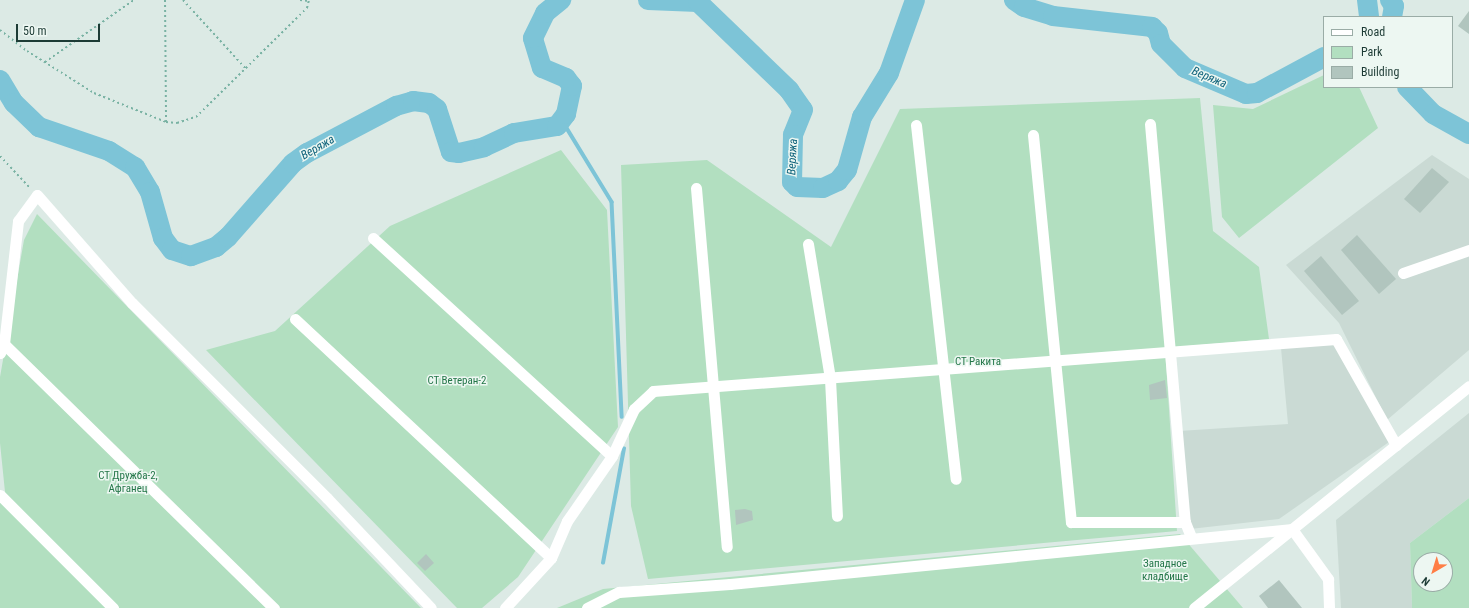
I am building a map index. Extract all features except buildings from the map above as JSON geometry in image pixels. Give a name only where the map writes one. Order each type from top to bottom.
[{"type":"street","points":[[1150,124],[1172,353],[1185,522],[1191,537]]},
{"type":"street","points":[[916,125],[956,479]]},
{"type":"street","points":[[1032,135],[1057,361],[1071,522],[1185,522]]},
{"type":"street","points":[[696,188],[715,386],[727,547]]},
{"type":"street","points":[[274,608],[2,348],[18,221],[37,194],[132,303],[327,498],[432,608]]},
{"type":"street","points":[[373,238],[612,456]]},
{"type":"street","points":[[808,244],[830,379],[837,516]]},
{"type":"street","points":[[1403,273],[1469,250]]},
{"type":"street","points":[[295,319],[551,558]]},
{"type":"street","points":[[511,607],[551,558],[568,521],[612,456],[634,409],[653,391],[1172,353],[1336,338],[1396,445]]},
{"type":"street","points":[[1194,608],[1469,386]]},
{"type":"street","points":[[0,495],[113,608]]},
{"type":"street","points":[[586,608],[620,592],[730,584],[1191,537],[1292,529]]},
{"type":"street","points":[[1292,529],[1328,579],[1329,608]]},
{"type":"path","points":[[44,62],[134,0]]},
{"type":"path","points":[[165,0],[166,122]]},
{"type":"path","points":[[183,0],[246,68]]},
{"type":"path","points":[[0,30],[44,62],[94,93],[166,122],[185,122],[196,117],[306,8],[309,1],[300,0]]},
{"type":"path","points":[[0,156],[37,194]]},
{"type":"shaded area","points":[[1432,155],[1469,179],[1469,350],[1387,420],[1339,323],[1286,265]]},
{"type":"shaded area","points":[[1333,343],[1389,442],[1279,519],[1190,529],[1179,431],[1288,424],[1281,348]]},
{"type":"shaded area","points":[[1469,413],[1469,498],[1410,543],[1412,608],[1341,608],[1336,520]]},
{"type":"green space","points":[[1323,75],[1323,88],[1359,88],[1378,128],[1239,238],[1222,217],[1213,105],[1253,109]]},
{"type":"green space","name":"СТ Ракита","points":[[1200,98],[1213,231],[1259,267],[1269,339],[1165,348],[1177,531],[648,579],[631,506],[621,165],[707,160],[831,247],[900,109]]},
{"type":"green space","name":"СТ Ветеран-2","points":[[561,150],[607,210],[618,427],[518,577],[482,608],[457,608],[206,350],[275,331],[390,226]]},
{"type":"green space","name":"СТ Дружба-2, Афганец","points":[[37,214],[421,608],[0,608],[0,497],[5,492],[0,443],[0,377],[24,240]]},
{"type":"green space","points":[[1469,498],[1469,608],[1412,608],[1410,543]]},
{"type":"green space","name":"Западное кладбище","points":[[1180,534],[1243,608],[557,608],[603,589]]},
{"type":"waterway","name":"Веряжа","points":[[0,80],[14,103],[39,127],[109,151],[135,167],[150,192],[163,238],[172,250],[191,256],[216,247],[228,237],[293,163],[307,153],[396,106],[413,101],[429,103],[437,109],[451,152],[459,153],[484,147],[514,133],[557,126],[566,114],[572,86],[566,78],[542,68],[533,38],[545,13],[561,0]]},
{"type":"waterway","name":"Веряжа","points":[[648,0],[698,2],[789,90],[803,110],[793,135],[792,182],[797,187],[823,188],[838,181],[847,170],[862,117],[889,73],[915,0]]},
{"type":"waterway","name":"Веряжа","points":[[1014,0],[1024,7],[1053,16],[1152,27],[1158,33],[1161,44],[1185,68],[1246,94],[1257,93],[1323,58]]},
{"type":"waterway","name":"Веряжа","points":[[1367,0],[1369,16]]},
{"type":"waterway","points":[[1390,0],[1394,6],[1392,16]]},
{"type":"waterway","points":[[1408,88],[1433,114],[1469,134]]},
{"type":"waterway","points":[[562,120],[612,202],[622,417]]},
{"type":"waterway","points":[[603,563],[624,449]]}]
